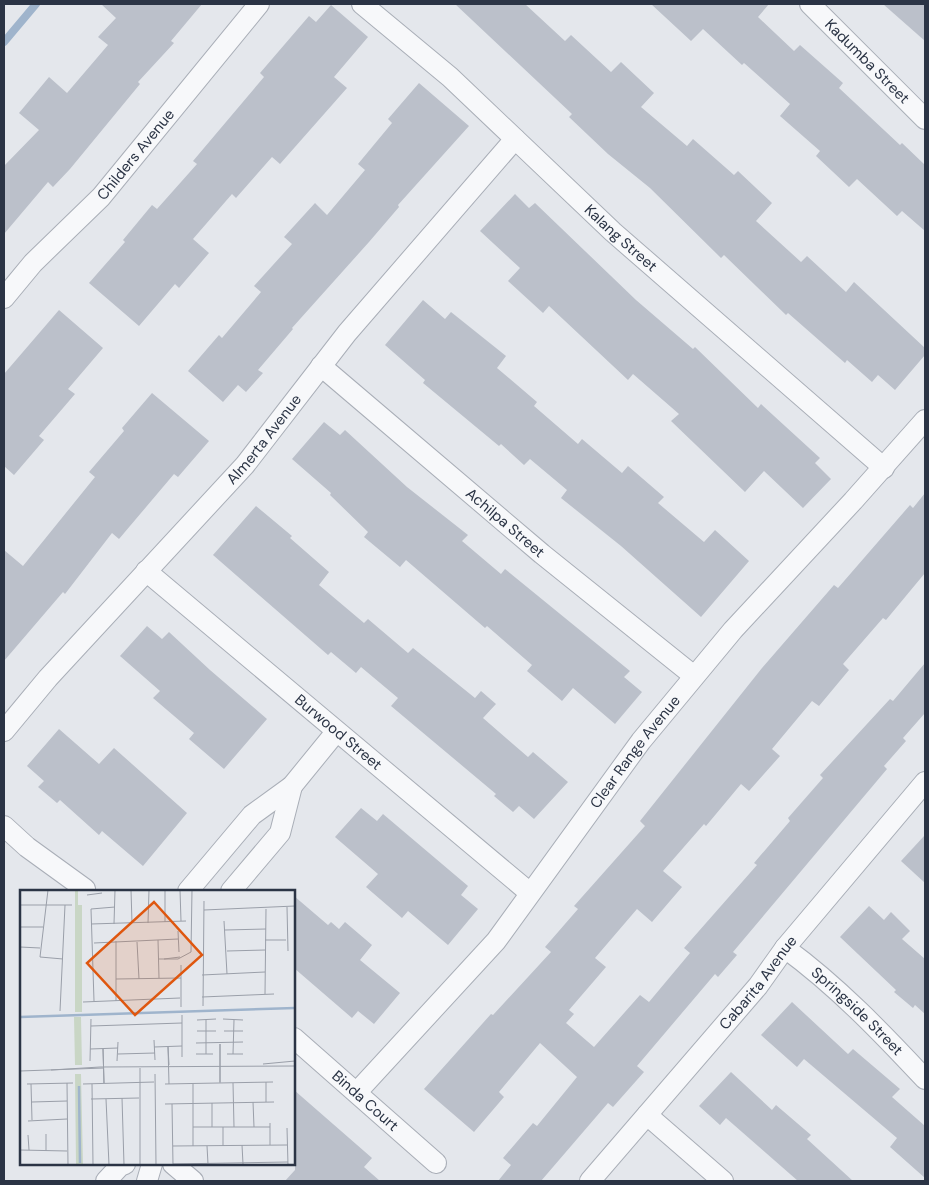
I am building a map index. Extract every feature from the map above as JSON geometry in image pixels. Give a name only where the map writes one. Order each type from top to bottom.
[{"type":"street","name":"Childers Avenue","points":[[4,298],[33,263],[101,197],[259,4]]},
{"type":"street","name":"Kalang Street","points":[[362,4],[450,77],[613,232],[884,468]]},
{"type":"street","name":"Kadumba Street","points":[[810,4],[925,119]]},
{"type":"street","name":"Almerta Avenue","points":[[4,731],[48,678],[245,465],[321,366],[515,139]]},
{"type":"street","name":"Achilpa Street","points":[[321,366],[514,530],[694,676]]},
{"type":"street","name":"Clear Range Avenue","points":[[357,1092],[496,941],[635,748],[694,676],[733,630],[884,468],[925,420]]},
{"type":"street","name":"Burwood Street","points":[[146,572],[530,893]]},
{"type":"street","points":[[189,890],[252,815],[292,786],[336,732]]},
{"type":"street","name":"Cabarita Avenue","points":[[590,1181],[758,986],[785,948],[925,782]]},
{"type":"street","points":[[232,890],[280,833],[292,786]]},
{"type":"street","points":[[4,826],[28,847],[85,889]]},
{"type":"street","name":"Springside Street","points":[[785,948],[814,969],[841,994],[925,1080]]},
{"type":"street","name":"Binda Court","points":[[295,1039],[436,1163]]},
{"type":"street","points":[[647,1115],[723,1181]]},
{"type":"street","points":[[106,1181],[122,1165]]},
{"type":"street","points":[[147,1181],[152,1165]]},
{"type":"street","points":[[174,1165],[193,1181]]},
{"type":"building","points":[[101,4],[202,4],[171,41],[174,43],[138,82],[140,84],[70,169],[53,187],[48,182],[4,234],[4,166],[39,130],[19,113],[49,77],[67,93],[108,45],[98,37],[116,18]]},
{"type":"building","points":[[455,4],[525,4],[565,41],[571,35],[611,72],[621,62],[654,93],[641,107],[687,146],[693,139],[734,175],[738,171],[772,203],[756,221],[801,262],[807,256],[846,292],[854,282],[925,348],[925,355],[895,390],[878,375],[872,382],[847,360],[845,363],[788,313],[786,315],[724,255],[721,258],[650,188],[608,154],[569,117],[572,114]]},
{"type":"building","points":[[651,4],[769,4],[758,17],[794,51],[800,45],[843,83],[839,88],[900,145],[902,143],[925,165],[925,231],[902,211],[897,216],[857,179],[849,187],[816,156],[820,151],[780,116],[790,104],[744,63],[742,65],[703,29],[691,41]]},
{"type":"building","points":[[883,4],[925,4],[925,41]]},
{"type":"building","points":[[331,5],[368,37],[334,77],[347,88],[280,164],[272,157],[236,198],[232,194],[193,239],[209,253],[179,288],[175,284],[139,326],[89,283],[125,242],[123,240],[152,205],[157,209],[197,164],[193,161],[264,77],[260,73],[309,16],[316,22]]},
{"type":"building","points":[[419,83],[469,126],[292,328],[258,370],[263,373],[246,392],[238,385],[223,402],[188,371],[219,335],[222,338],[261,292],[254,286],[292,244],[284,237],[315,203],[327,215],[365,170],[358,164],[392,123],[388,119]]},
{"type":"building","points":[[515,194],[529,208],[535,203],[636,300],[693,349],[695,347],[758,408],[761,404],[820,458],[815,463],[831,479],[803,508],[764,471],[745,492],[671,421],[679,414],[633,374],[628,380],[549,306],[543,313],[508,281],[520,268],[480,231]]},
{"type":"building","points":[[423,300],[445,319],[451,312],[506,356],[497,368],[537,402],[534,406],[578,444],[582,439],[622,473],[628,466],[664,497],[658,503],[704,542],[715,530],[749,561],[701,617],[621,546],[561,498],[567,490],[530,459],[524,465],[501,444],[499,446],[423,383],[425,380],[385,345]]},
{"type":"building","points":[[59,310],[103,348],[68,389],[75,394],[39,436],[44,440],[14,475],[4,466],[4,374]]},
{"type":"building","points":[[152,393],[209,441],[178,477],[174,474],[119,539],[112,533],[65,594],[63,592],[4,661],[4,550],[23,566],[95,477],[89,472],[124,431],[122,428]]},
{"type":"building","points":[[324,422],[340,435],[345,430],[407,487],[468,535],[462,541],[501,574],[505,569],[630,671],[624,677],[642,692],[615,724],[573,688],[562,701],[527,671],[532,665],[487,626],[485,628],[406,560],[400,567],[364,537],[368,532],[330,495],[331,493],[292,459]]},
{"type":"building","points":[[925,493],[925,573],[886,620],[883,618],[843,664],[849,670],[819,706],[812,701],[772,749],[780,756],[749,791],[741,784],[706,826],[704,824],[663,871],[682,887],[652,922],[637,909],[595,958],[606,967],[569,1010],[574,1014],[566,1023],[594,1047],[640,995],[649,1002],[690,953],[684,948],[757,865],[754,863],[790,821],[788,818],[823,778],[820,775],[890,699],[893,701],[925,663],[925,713],[903,738],[906,741],[884,766],[887,769],[733,952],[737,955],[718,977],[715,974],[637,1066],[644,1072],[613,1107],[608,1103],[541,1181],[498,1181],[511,1165],[503,1158],[533,1123],[537,1126],[577,1077],[540,1043],[499,1092],[504,1097],[474,1132],[424,1089],[491,1014],[493,1015],[551,952],[545,947],[578,909],[574,906],[645,826],[640,821],[762,668],[834,585],[838,588],[910,505],[913,508]]},
{"type":"building","points":[[256,506],[292,536],[290,538],[329,572],[319,585],[364,623],[368,619],[408,653],[413,648],[475,698],[481,691],[496,704],[483,718],[528,757],[533,752],[568,782],[534,819],[519,806],[513,812],[494,796],[496,794],[391,706],[398,698],[361,667],[356,673],[331,652],[328,655],[213,555]]},
{"type":"building","points":[[147,626],[162,639],[169,632],[267,719],[224,769],[189,739],[194,733],[153,698],[160,691],[120,656]]},
{"type":"building","points":[[59,729],[99,764],[114,748],[187,813],[143,866],[102,831],[99,835],[60,800],[57,803],[38,787],[44,781],[27,766]]},
{"type":"building","points":[[361,808],[377,821],[383,814],[468,886],[461,895],[478,909],[448,945],[408,911],[402,918],[366,887],[378,874],[335,837]]},
{"type":"building","points":[[925,835],[925,883],[901,861]]},
{"type":"building","points":[[295,897],[328,925],[331,922],[339,929],[345,922],[372,945],[360,960],[400,993],[374,1024],[358,1011],[352,1018],[295,969]]},
{"type":"building","points":[[869,906],[884,920],[891,912],[910,931],[902,939],[925,959],[925,1014],[915,1005],[913,1008],[894,992],[896,990],[840,937]]},
{"type":"building","points":[[792,1002],[848,1054],[853,1049],[900,1089],[892,1097],[925,1126],[925,1178],[890,1147],[897,1138],[804,1059],[797,1067],[761,1035]]},
{"type":"building","points":[[731,1072],[772,1110],[776,1105],[811,1135],[807,1139],[853,1181],[798,1181],[726,1118],[720,1125],[699,1106]]},
{"type":"building","points":[[295,1091],[372,1158],[364,1167],[380,1181],[285,1181],[295,1170]]},
{"type":"waterway","points":[[4,42],[36,4]]}]
